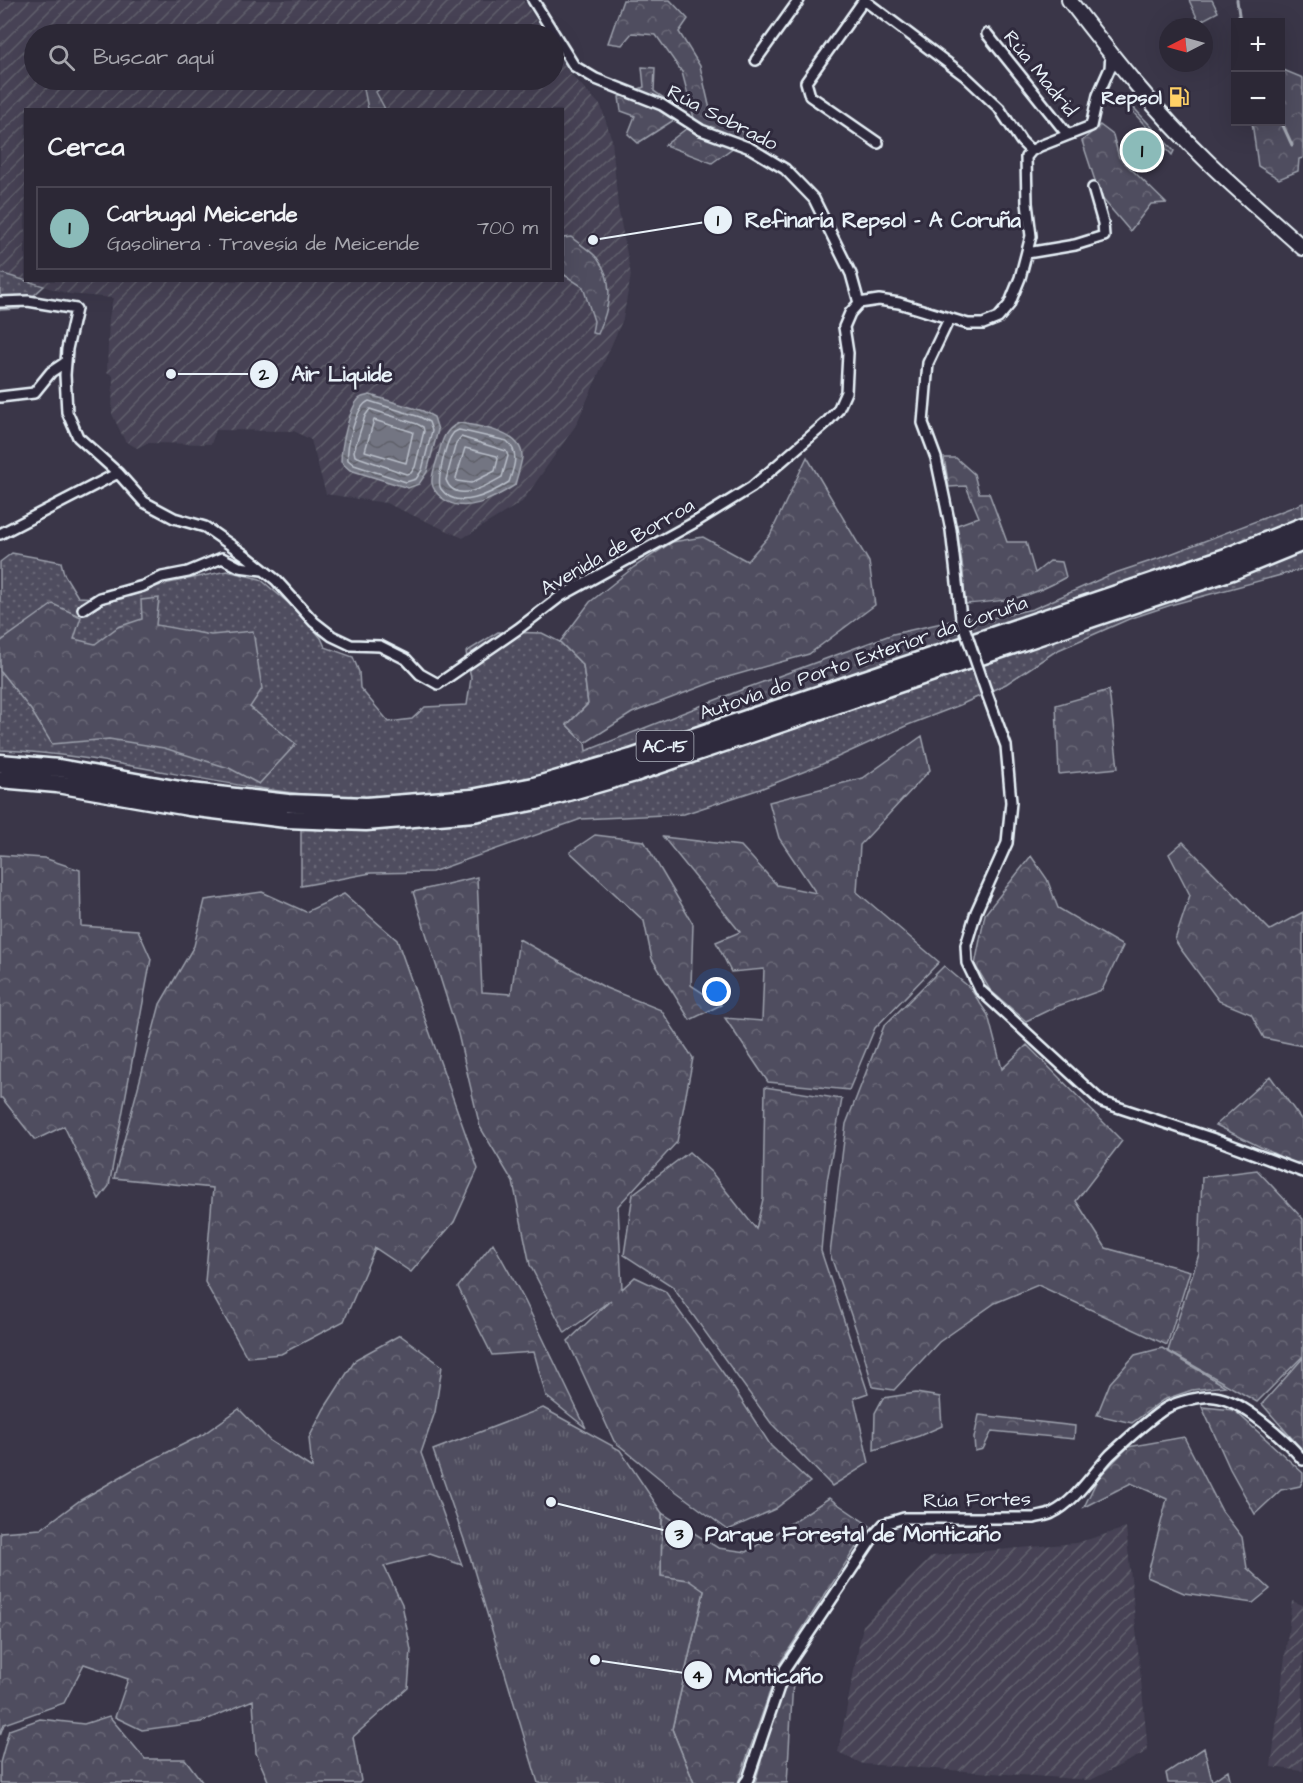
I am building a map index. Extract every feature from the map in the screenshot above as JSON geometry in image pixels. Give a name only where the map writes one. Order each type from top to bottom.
[{"type":"highway","name":"Autovía do Porto Exterior da Coruña","points":[[0,764],[59,768],[191,792],[288,803],[366,806],[482,796],[534,786],[631,758],[1215,560],[1303,526]]},
{"type":"highway","name":"Autovía do Porto Exterior da Coruña","points":[[0,779],[57,784],[189,807],[286,819],[366,822],[474,813],[537,801],[635,773],[1232,571],[1303,542]]},
{"type":"main road","points":[[1069,0],[1111,54],[1168,120],[1207,161],[1303,248]]},
{"type":"street","name":"Rúa Sobrado","points":[[533,0],[548,24]]},
{"type":"street","points":[[756,60],[799,0]]},
{"type":"street","points":[[878,143],[810,96],[806,82],[864,0],[965,76],[999,108],[1021,141],[1031,151]]},
{"type":"street","name":"Rúa Madrid","points":[[987,34],[1068,135]]},
{"type":"street","name":"Rúa Sobrado","points":[[564,50],[574,66],[596,80],[662,105],[700,130],[750,148],[785,169],[814,199],[850,274],[859,303]]},
{"type":"street","points":[[859,303],[879,300],[899,303],[968,324],[983,324],[998,318],[1009,305],[1031,236],[1026,157],[1031,151],[1091,126],[1098,95],[1110,68],[1111,54]]},
{"type":"street","points":[[1104,80],[1125,70]]},
{"type":"street","points":[[1027,253],[1075,245],[1104,236],[1103,223],[1093,188]]},
{"type":"street","name":"Avenida de Borroa","points":[[0,302],[28,301],[76,309],[67,349],[67,412],[78,437],[118,473],[144,502],[174,518],[205,527],[276,580],[314,622],[332,636],[351,645],[380,646],[406,659],[420,674],[438,684],[561,596],[752,488],[802,444],[838,410],[846,392],[848,353],[844,327],[850,313],[859,303]]},
{"type":"street","points":[[949,319],[928,363],[923,423],[936,458],[951,530],[961,618],[1006,746],[1011,802],[1007,843],[976,912],[966,945],[967,963],[980,990],[1102,1102],[1220,1141],[1303,1172]]},
{"type":"street","points":[[0,397],[34,393],[51,372],[66,362]]},
{"type":"street","points":[[0,534],[118,473]]},
{"type":"street","points":[[82,609],[86,609],[100,598],[143,586],[162,577],[188,572],[222,558],[238,567],[263,570]]},
{"type":"street","name":"Rúa Fortes","points":[[745,1783],[784,1669],[884,1524],[904,1518],[1034,1518],[1052,1513],[1082,1488],[1111,1455],[1167,1408],[1190,1400],[1215,1396],[1236,1404],[1254,1415],[1303,1460]]},
{"type":"shaded area","points":[[0,0],[523,0],[539,24],[24,24],[24,90],[564,90],[564,65],[601,106],[612,140],[618,207],[631,275],[623,319],[576,425],[522,502],[463,538],[386,503],[326,494],[311,440],[294,431],[216,430],[211,444],[147,443],[137,448],[125,441],[112,414],[113,376],[107,372],[109,318],[113,298],[69,294],[29,282],[564,282],[564,108],[24,108],[24,280],[0,272]]},
{"type":"shaded area","points":[[1138,128],[1160,157],[1146,172],[1124,144]]},
{"type":"shaded area","points":[[1126,1528],[1148,1751],[1091,1780],[863,1764],[838,1752],[863,1625],[932,1556],[1076,1543]]},
{"type":"shaded area","points":[[1292,1601],[1303,1605],[1303,1771],[1271,1767]]},
{"type":"green space","points":[[623,0],[670,0],[688,19],[679,32],[700,66],[712,118],[742,131],[742,141],[712,163],[665,145],[695,122],[682,72],[656,35],[632,33],[622,45],[608,43]]},
{"type":"green space","points":[[1189,0],[1212,0],[1218,12],[1207,18],[1197,18]]},
{"type":"green space","points":[[642,67],[655,68],[654,91],[685,113],[638,143],[628,134],[635,116],[621,111],[619,97],[644,87]]},
{"type":"green space","points":[[1285,71],[1303,78],[1303,158],[1299,159],[1298,171],[1279,179],[1258,166],[1253,126],[1285,126]]},
{"type":"green space","points":[[364,90],[378,90],[376,92],[384,108],[368,108]]},
{"type":"green space","points":[[1134,108],[1174,151],[1172,155],[1132,111]]},
{"type":"green space","points":[[1100,125],[1113,135],[1119,157],[1166,203],[1151,204],[1130,231],[1100,196],[1082,141]]},
{"type":"green space","points":[[571,237],[591,252],[603,267],[607,277],[608,305],[598,334],[592,333],[594,321],[583,287],[564,275],[564,238]]},
{"type":"green space","points":[[0,273],[24,282],[44,286],[19,309],[0,310]]},
{"type":"green space","points":[[807,457],[869,562],[875,605],[809,654],[721,679],[632,713],[585,743],[567,725],[588,704],[583,665],[560,642],[590,602],[634,567],[672,542],[703,537],[747,561],[770,535]]},
{"type":"green space","points":[[944,458],[956,458],[974,474],[979,493],[989,493],[1007,542],[1026,542],[1035,573],[1050,561],[1062,562],[1066,577],[1017,598],[965,604],[957,525],[979,517],[966,486],[949,487]]},
{"type":"green space","points":[[1303,503],[1303,569],[1174,604],[1129,619],[1056,651],[1006,684],[760,789],[684,814],[581,819],[432,872],[371,873],[301,886],[301,827],[311,795],[78,757],[0,750],[0,562],[12,553],[61,562],[64,574],[78,597],[121,599],[164,584],[227,571],[260,579],[299,612],[321,638],[325,647],[353,657],[359,672],[360,688],[389,722],[412,719],[425,707],[467,705],[471,678],[466,652],[498,632],[542,633],[560,642],[583,665],[588,704],[567,725],[585,743],[586,751],[741,690],[893,634],[955,620],[992,618],[1033,609],[1112,574]]},
{"type":"green space","points":[[159,598],[156,625],[211,635],[253,631],[262,689],[250,707],[296,744],[259,784],[229,768],[164,748],[109,739],[52,744],[31,710],[0,671],[0,642],[53,604],[81,617],[74,639],[95,644],[118,627],[142,619],[141,600]]},
{"type":"green space","points":[[1109,690],[1118,768],[1059,774],[1056,705]]},
{"type":"green space","points":[[922,736],[930,770],[860,845],[857,892],[939,962],[875,1028],[849,1090],[768,1082],[725,1018],[762,1021],[764,969],[731,972],[716,942],[740,932],[663,837],[741,846],[777,885],[816,893],[779,838],[769,802],[863,778]]},
{"type":"green space","points":[[595,835],[644,841],[693,924],[691,985],[721,1005],[690,1020],[652,959],[644,921],[570,852]]},
{"type":"green space","points":[[1183,842],[1270,930],[1303,912],[1303,1046],[1264,1038],[1251,1014],[1219,1001],[1175,940],[1190,895],[1169,854]]},
{"type":"green space","points":[[0,855],[44,858],[80,870],[81,926],[138,930],[151,959],[109,1186],[99,1199],[64,1126],[35,1140],[0,1098]]},
{"type":"green space","points":[[1031,856],[1047,879],[1058,908],[1123,946],[1102,990],[1055,1007],[1026,1021],[990,990],[975,965],[985,914]]},
{"type":"green space","points":[[477,877],[482,992],[511,994],[519,939],[606,988],[661,1010],[693,1058],[677,1142],[618,1206],[622,1289],[635,1277],[665,1291],[731,1384],[771,1446],[810,1482],[775,1509],[728,1530],[614,1441],[568,1341],[611,1300],[565,1333],[530,1265],[513,1182],[480,1127],[458,1034],[413,892]]},
{"type":"green space","points":[[262,892],[306,912],[344,894],[397,940],[478,1169],[454,1222],[411,1272],[375,1248],[344,1321],[281,1354],[247,1357],[205,1282],[213,1188],[114,1178],[160,1004],[194,946],[205,900]]},
{"type":"green space","points":[[944,966],[970,988],[988,1015],[1002,1069],[1027,1045],[1122,1141],[1076,1201],[1106,1248],[1190,1271],[1167,1345],[1038,1285],[995,1303],[939,1342],[894,1390],[873,1387],[861,1344],[830,1254],[846,1124],[884,1026]]},
{"type":"green space","points":[[1270,1076],[1303,1122],[1303,1162],[1293,1163],[1216,1125]]},
{"type":"green space","points":[[765,1087],[842,1099],[827,1181],[821,1251],[868,1393],[854,1398],[869,1463],[832,1486],[771,1423],[672,1286],[624,1255],[633,1194],[689,1152],[712,1173],[756,1229],[763,1199]]},
{"type":"green space","points":[[1257,1170],[1303,1219],[1303,1356],[1257,1402],[1168,1351],[1199,1254],[1202,1177]]},
{"type":"green space","points":[[493,1243],[525,1301],[586,1428],[546,1396],[534,1352],[492,1355],[458,1287]]},
{"type":"green space","points":[[400,1335],[442,1366],[435,1412],[421,1453],[462,1565],[430,1554],[384,1566],[402,1604],[411,1650],[408,1688],[353,1737],[361,1781],[359,1783],[269,1783],[256,1753],[253,1700],[201,1722],[142,1730],[115,1717],[128,1679],[84,1664],[64,1703],[4,1724],[0,1735],[0,1532],[41,1529],[79,1501],[134,1469],[202,1435],[239,1409],[270,1441],[312,1468],[309,1438],[324,1409],[356,1359]]},
{"type":"green space","points":[[1162,1348],[1225,1386],[1192,1390],[1163,1400],[1132,1423],[1097,1415],[1110,1383],[1135,1355]]},
{"type":"green space","points":[[1303,1358],[1303,1451],[1262,1404]]},
{"type":"green space","points":[[916,1393],[940,1397],[942,1426],[874,1450],[875,1413],[883,1398]]},
{"type":"green space","points":[[1202,1407],[1234,1410],[1303,1473],[1300,1486],[1281,1490],[1255,1514],[1230,1469]]},
{"type":"green space","points":[[543,1408],[620,1450],[662,1513],[661,1576],[688,1580],[704,1591],[672,1729],[694,1783],[538,1783],[470,1557],[433,1450]]},
{"type":"green space","points":[[979,1415],[1075,1426],[1074,1439],[992,1431],[983,1449],[975,1451],[974,1438]]},
{"type":"green space","points":[[1184,1437],[1222,1511],[1242,1537],[1247,1568],[1270,1589],[1253,1603],[1184,1593],[1147,1577],[1167,1499],[1131,1483],[1084,1507],[1098,1478],[1128,1447]]},
{"type":"green space","points":[[829,1498],[870,1526],[780,1663],[738,1783],[694,1783],[672,1729],[704,1591],[661,1576],[662,1513],[718,1548],[747,1552]]},
{"type":"green space","points":[[783,1680],[793,1681],[787,1783],[755,1783]]},
{"type":"green space","points":[[109,1716],[145,1759],[185,1759],[203,1783],[0,1783],[0,1763],[9,1730],[40,1719],[84,1724]]},
{"type":"green space","points":[[1204,1748],[1212,1781],[1228,1770],[1231,1783],[1168,1783],[1166,1773]]},
{"type":"water","points":[[370,395],[423,411],[434,417],[438,430],[427,472],[419,484],[408,488],[350,470],[341,462],[342,447],[352,410],[360,398]]},
{"type":"water","points":[[459,423],[498,432],[515,442],[520,448],[522,457],[515,485],[489,500],[469,505],[451,503],[437,493],[433,488],[432,480],[444,436]]},
{"type":"waterway","points":[[1237,0],[1239,18]]},
{"type":"waterway","points":[[1283,126],[1292,145]]},
{"type":"place","name":"Repsol","points":[[1179,97]]},
{"type":"place","name":"Carbugal Meicende","points":[[1142,150]]},
{"type":"place","name":"Refinaría Repsol - A Coruña","points":[[593,240]]},
{"type":"place","name":"Air Liquide","points":[[171,374]]},
{"type":"place","name":"Parque Forestal de Monticaño","points":[[551,1502]]},
{"type":"place","name":"Monticaño","points":[[595,1660]]}]
